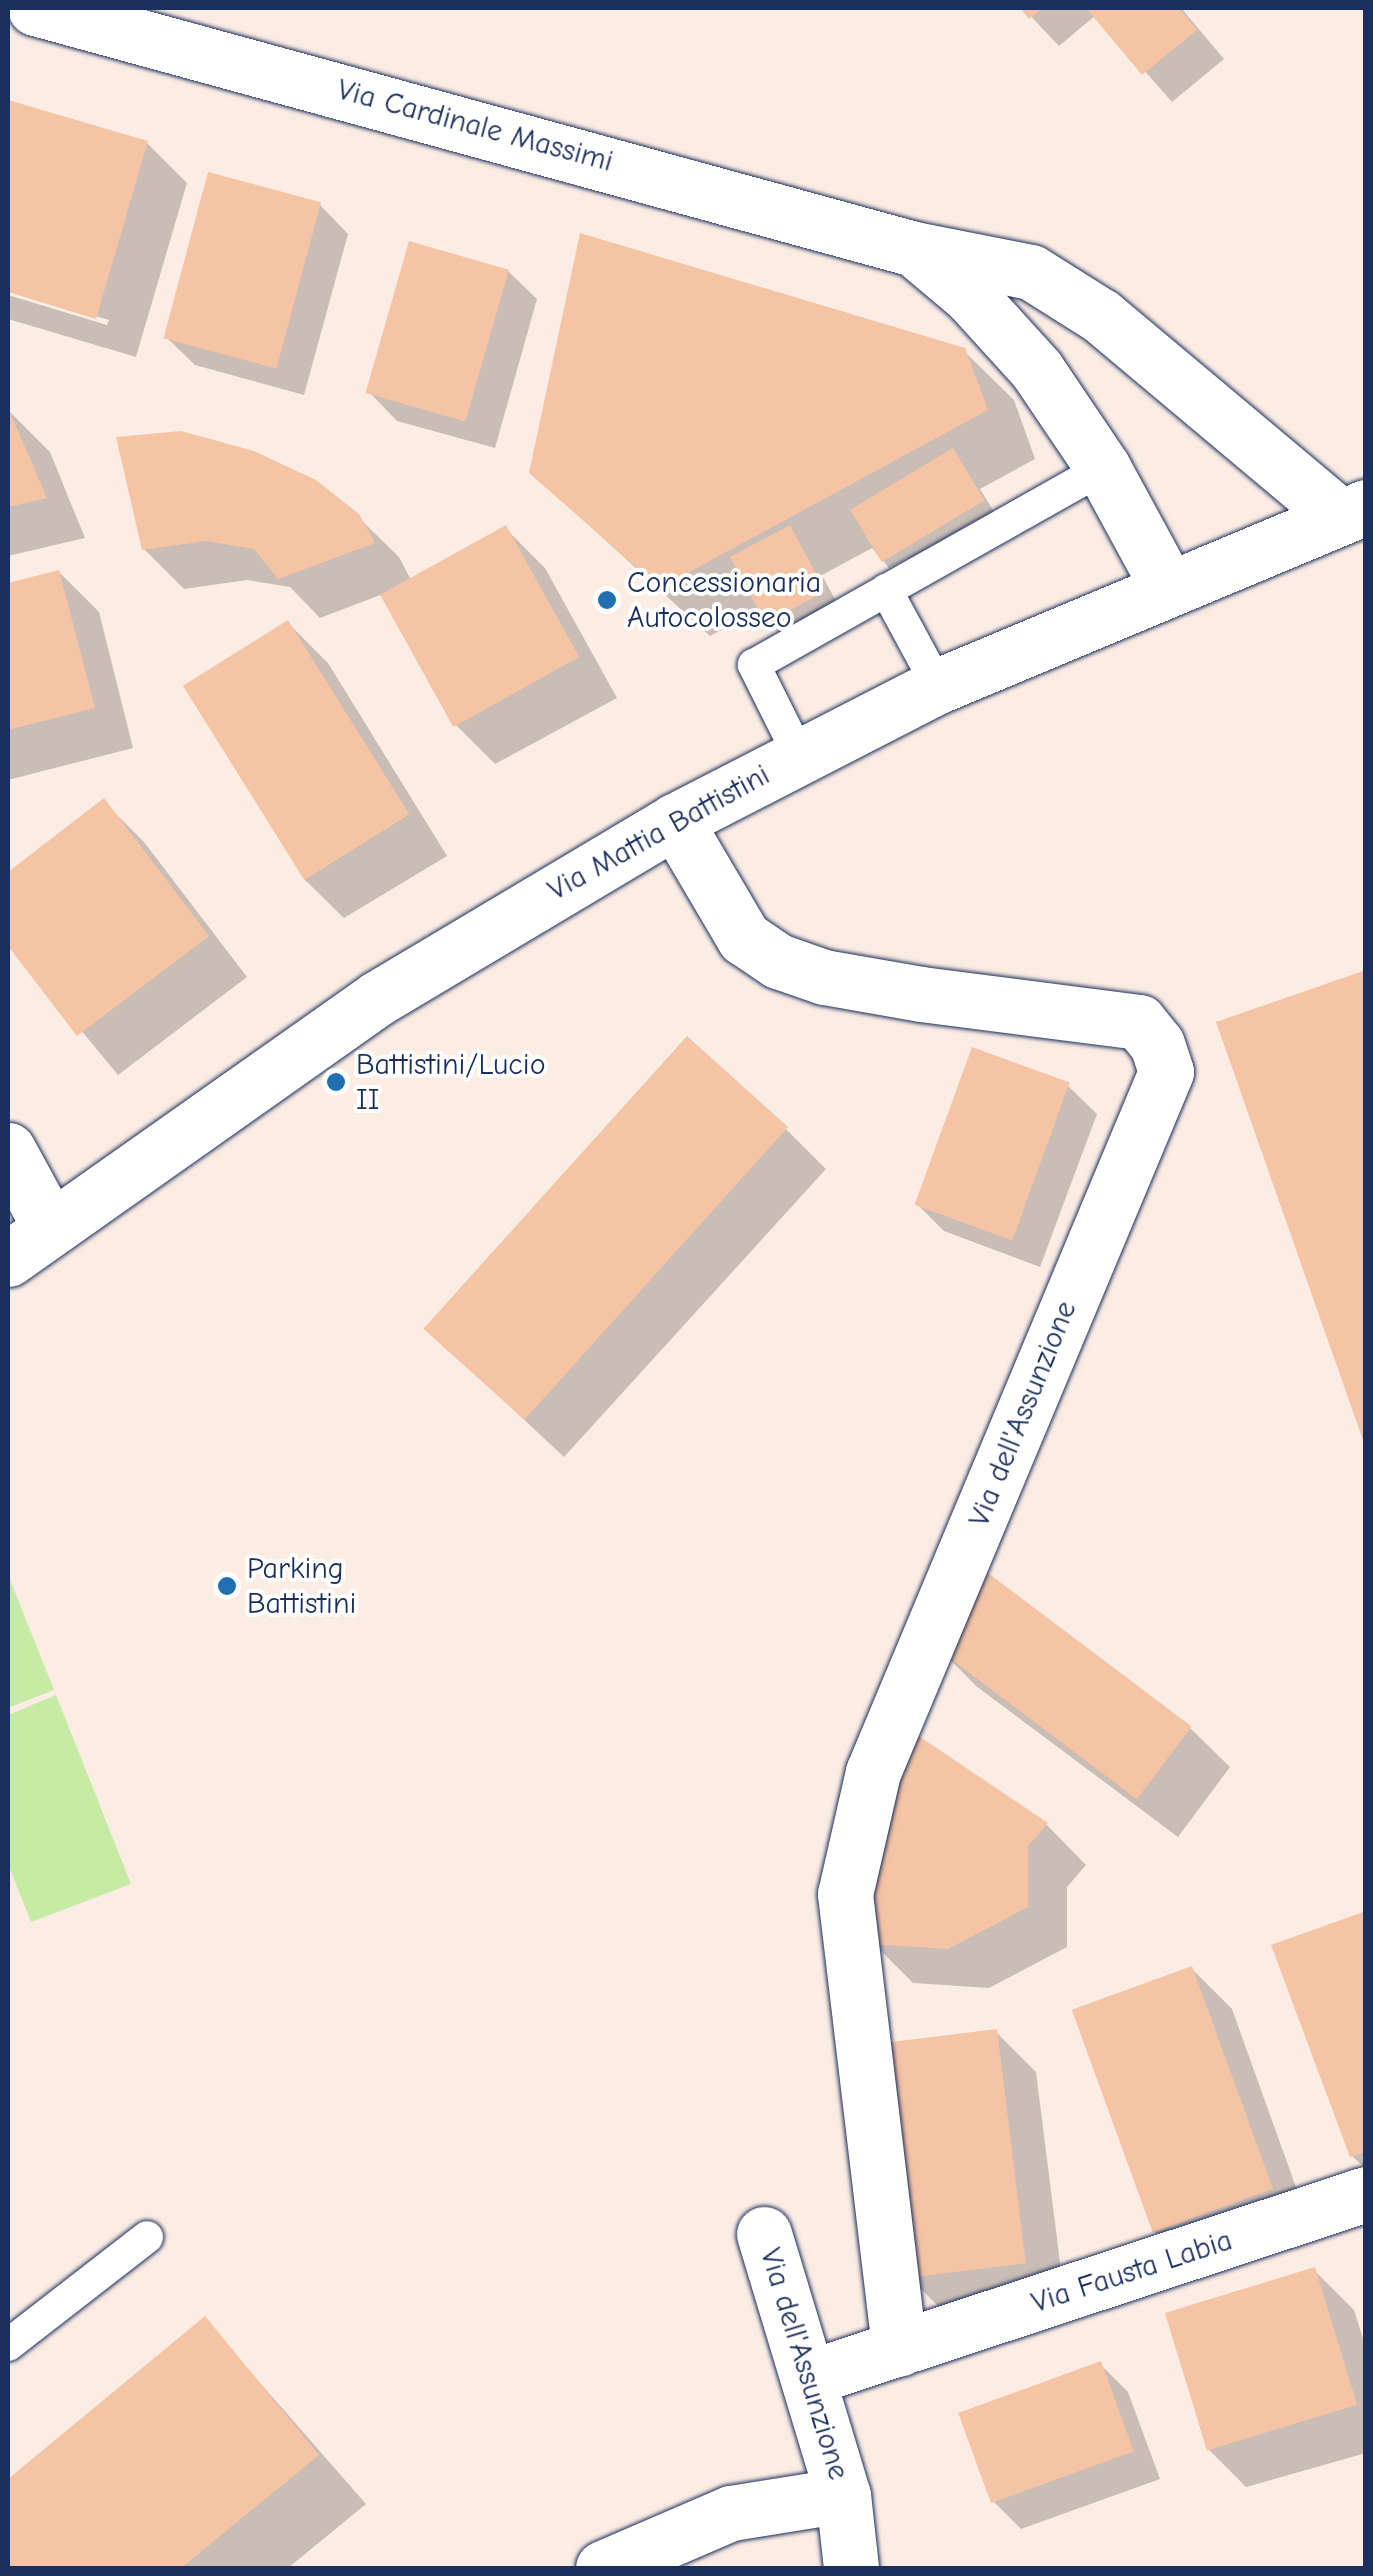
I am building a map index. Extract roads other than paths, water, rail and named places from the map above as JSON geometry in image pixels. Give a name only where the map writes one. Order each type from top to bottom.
[{"type":"street","name":"Via Cardinale Massimi","points":[[35,8],[914,249],[1003,262],[1057,286],[1101,316],[1352,512]]},
{"type":"street","name":"Via Cardinale Massimi","points":[[914,249],[970,296],[1037,370],[1103,468],[1167,586]]},
{"type":"street","name":"Via Mattia Battistini","points":[[29,1243],[378,998],[675,821],[938,686],[1167,586],[1352,512]]},
{"type":"street","name":"Via dell'Assunzione","points":[[675,821],[744,938],[778,961],[824,976],[921,994],[1138,1022],[1157,1044],[1166,1072],[873,1772],[846,1894],[899,2349]]},
{"type":"street","points":[[8,1150],[29,1243]]},
{"type":"street","name":"Via Fausta Labia","points":[[808,2378],[1366,2194]]},
{"type":"street","name":"Via dell'Assunzione","points":[[764,2234],[843,2495],[851,2568]]},
{"type":"street","name":"Via dell'Assunzione","points":[[602,2568],[731,2513],[843,2495]]},
{"type":"lane","points":[[799,755],[754,665],[1103,468]]},
{"type":"lane","points":[[886,590],[938,686]]},
{"type":"lane","points":[[8,2346],[146,2237]]},
{"type":"place","name":"Concessionaria Autocolosseo","points":[[607,600]]},
{"type":"place","name":"Battistini/Lucio II","points":[[336,1082]]},
{"type":"place","name":"Parking Battistini","points":[[227,1586]]}]
